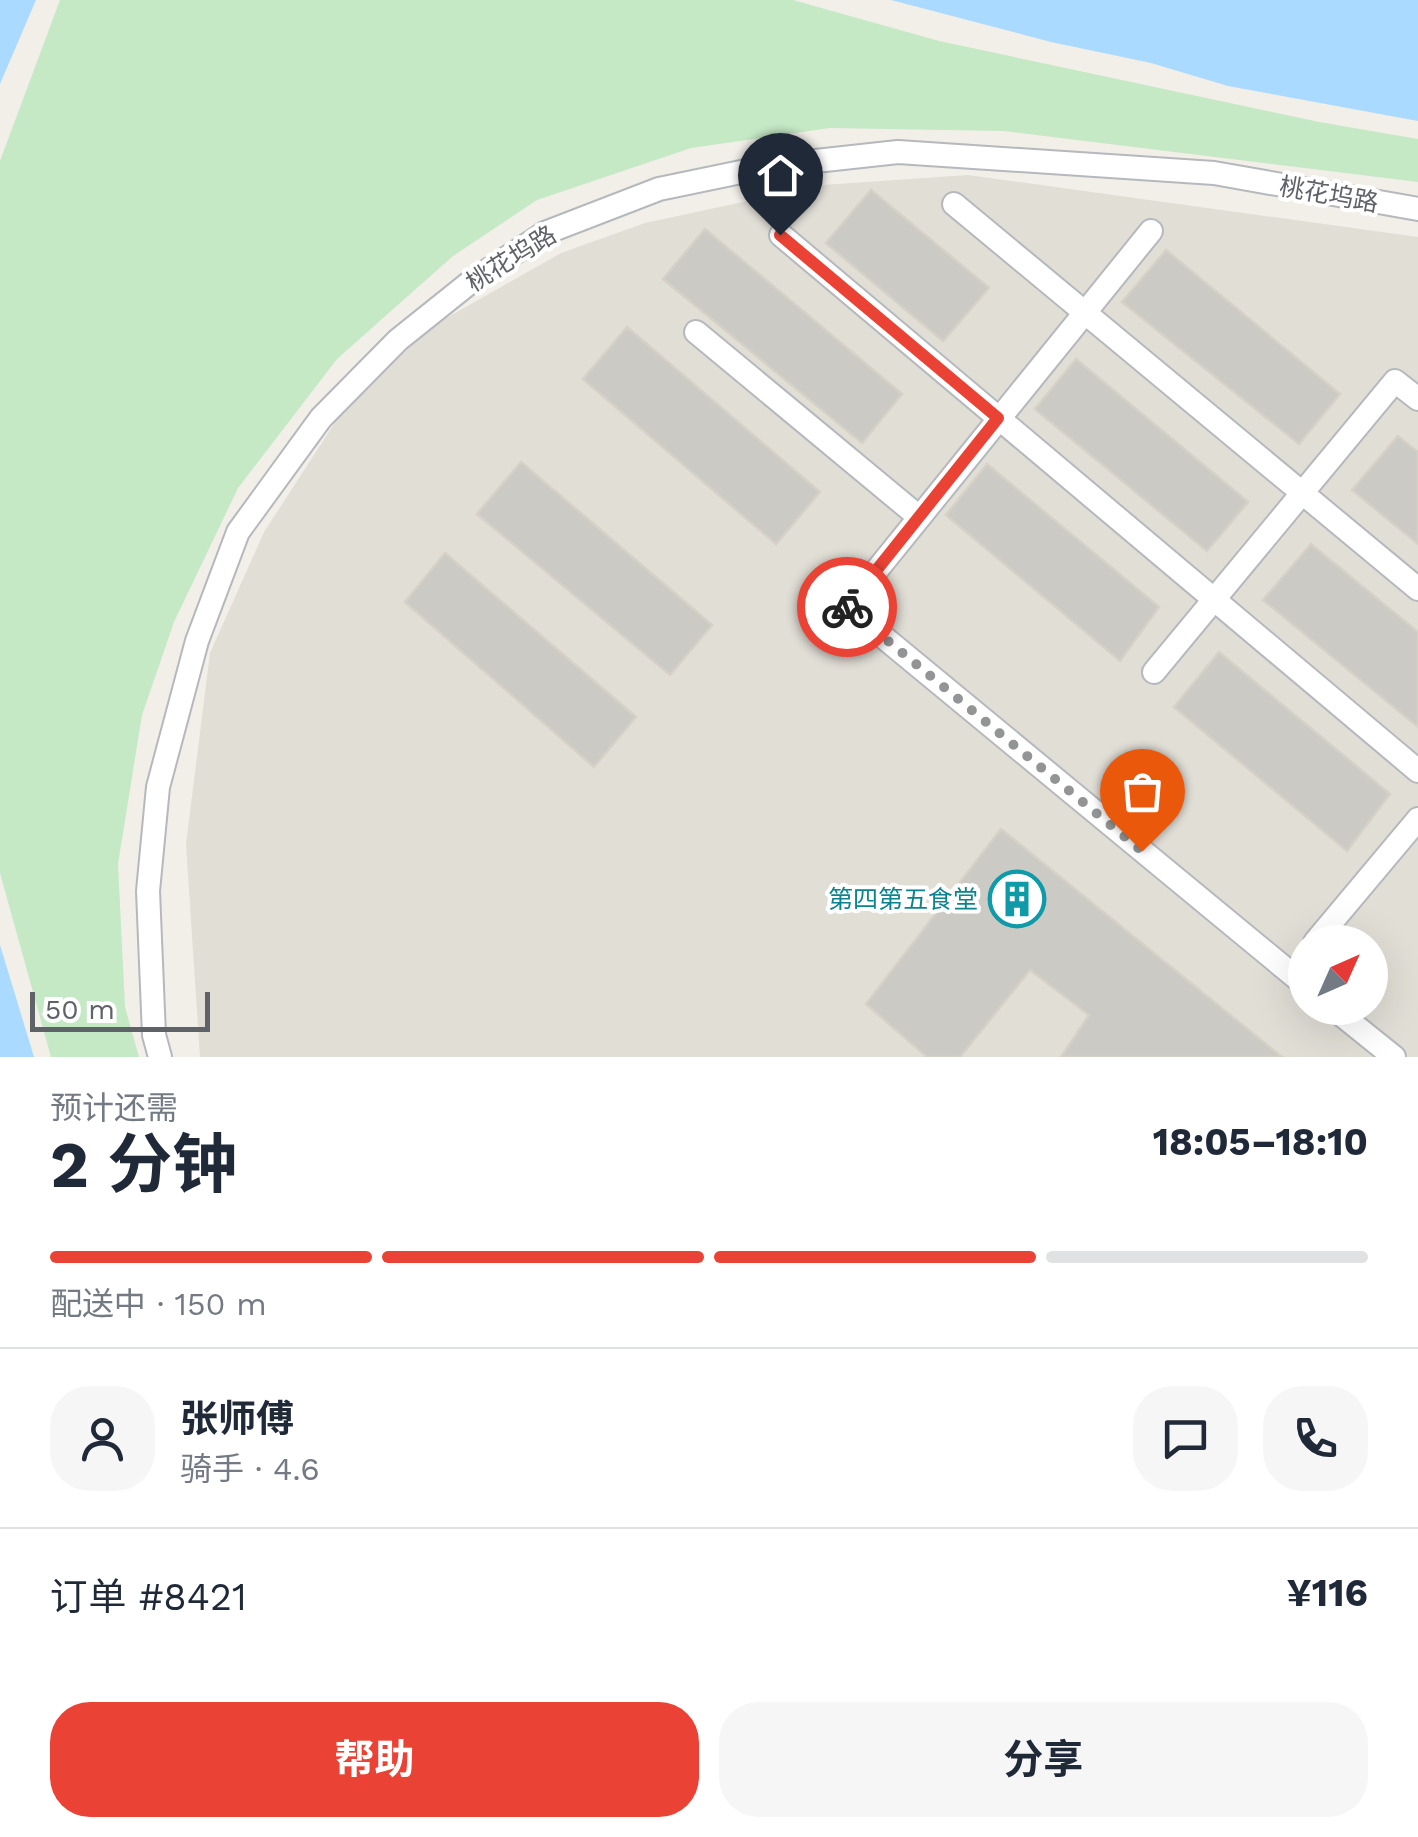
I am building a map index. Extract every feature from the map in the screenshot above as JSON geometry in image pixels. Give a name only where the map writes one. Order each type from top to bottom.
[{"type":"street","name":"桃花坞路","points":[[160,1057],[154,1035],[148,891],[158,788],[197,641],[238,532],[320,418],[398,340],[472,280],[545,234],[659,189],[770,166],[898,152],[1214,173],[1418,209]]},
{"type":"street","points":[[954,204],[1418,590]]},
{"type":"street","points":[[1151,232],[847,607],[1288,961]]},
{"type":"street","points":[[780,235],[1418,770]]},
{"type":"street","points":[[696,332],[919,517]]},
{"type":"street","points":[[1154,672],[1394,380],[1418,399]]},
{"type":"street","points":[[1330,925],[1418,819]]},
{"type":"street","points":[[1354,1025],[1394,1057]]},
{"type":"shaded area","points":[[968,175],[1418,237],[1418,1057],[200,1057],[186,844],[210,653],[264,532],[345,407],[434,325],[561,253],[645,223],[823,185]]},
{"type":"green space","points":[[60,0],[793,0],[939,41],[1319,122],[1418,139],[1418,182],[1004,131],[830,128],[691,148],[537,200],[453,256],[337,359],[238,488],[174,622],[142,715],[118,864],[125,1007],[139,1057],[51,1057],[0,873],[0,161]]},
{"type":"water","points":[[0,0],[36,0],[0,84]]},
{"type":"water","points":[[891,0],[1418,0],[1418,121],[1228,86],[1151,63],[1051,42]]},
{"type":"water","points":[[0,945],[34,1057],[0,1057]]},
{"type":"building","points":[[871,190],[989,288],[943,341],[826,243]]},
{"type":"building","points":[[705,229],[902,394],[862,443],[663,279]]},
{"type":"building","points":[[1166,250],[1340,394],[1299,444],[1122,302]]},
{"type":"building","points":[[627,327],[820,492],[776,544],[583,379]]},
{"type":"building","points":[[1076,359],[1248,502],[1207,551],[1035,409]]},
{"type":"building","points":[[1398,436],[1418,452],[1418,544],[1352,490]]},
{"type":"building","points":[[521,462],[712,625],[670,675],[477,514]]},
{"type":"building","points":[[987,464],[1159,607],[1120,661],[946,515]]},
{"type":"building","points":[[1311,544],[1418,632],[1418,727],[1263,600]]},
{"type":"building","points":[[445,553],[636,717],[594,767],[405,602]]},
{"type":"building","points":[[1219,652],[1390,794],[1347,851],[1174,707]]},
{"type":"building","name":"第四第五食堂","points":[[1001,829],[1282,1057],[1061,1057],[1089,1015],[1030,970],[960,1057],[927,1057],[866,1004]]},
{"type":"way so far","points":[[847,607],[1142,851]]},
{"type":"place","name":"第四第五食堂","points":[[1017,899]]},
{"type":"route","points":[[780,235],[998,418],[847,607]]}]
